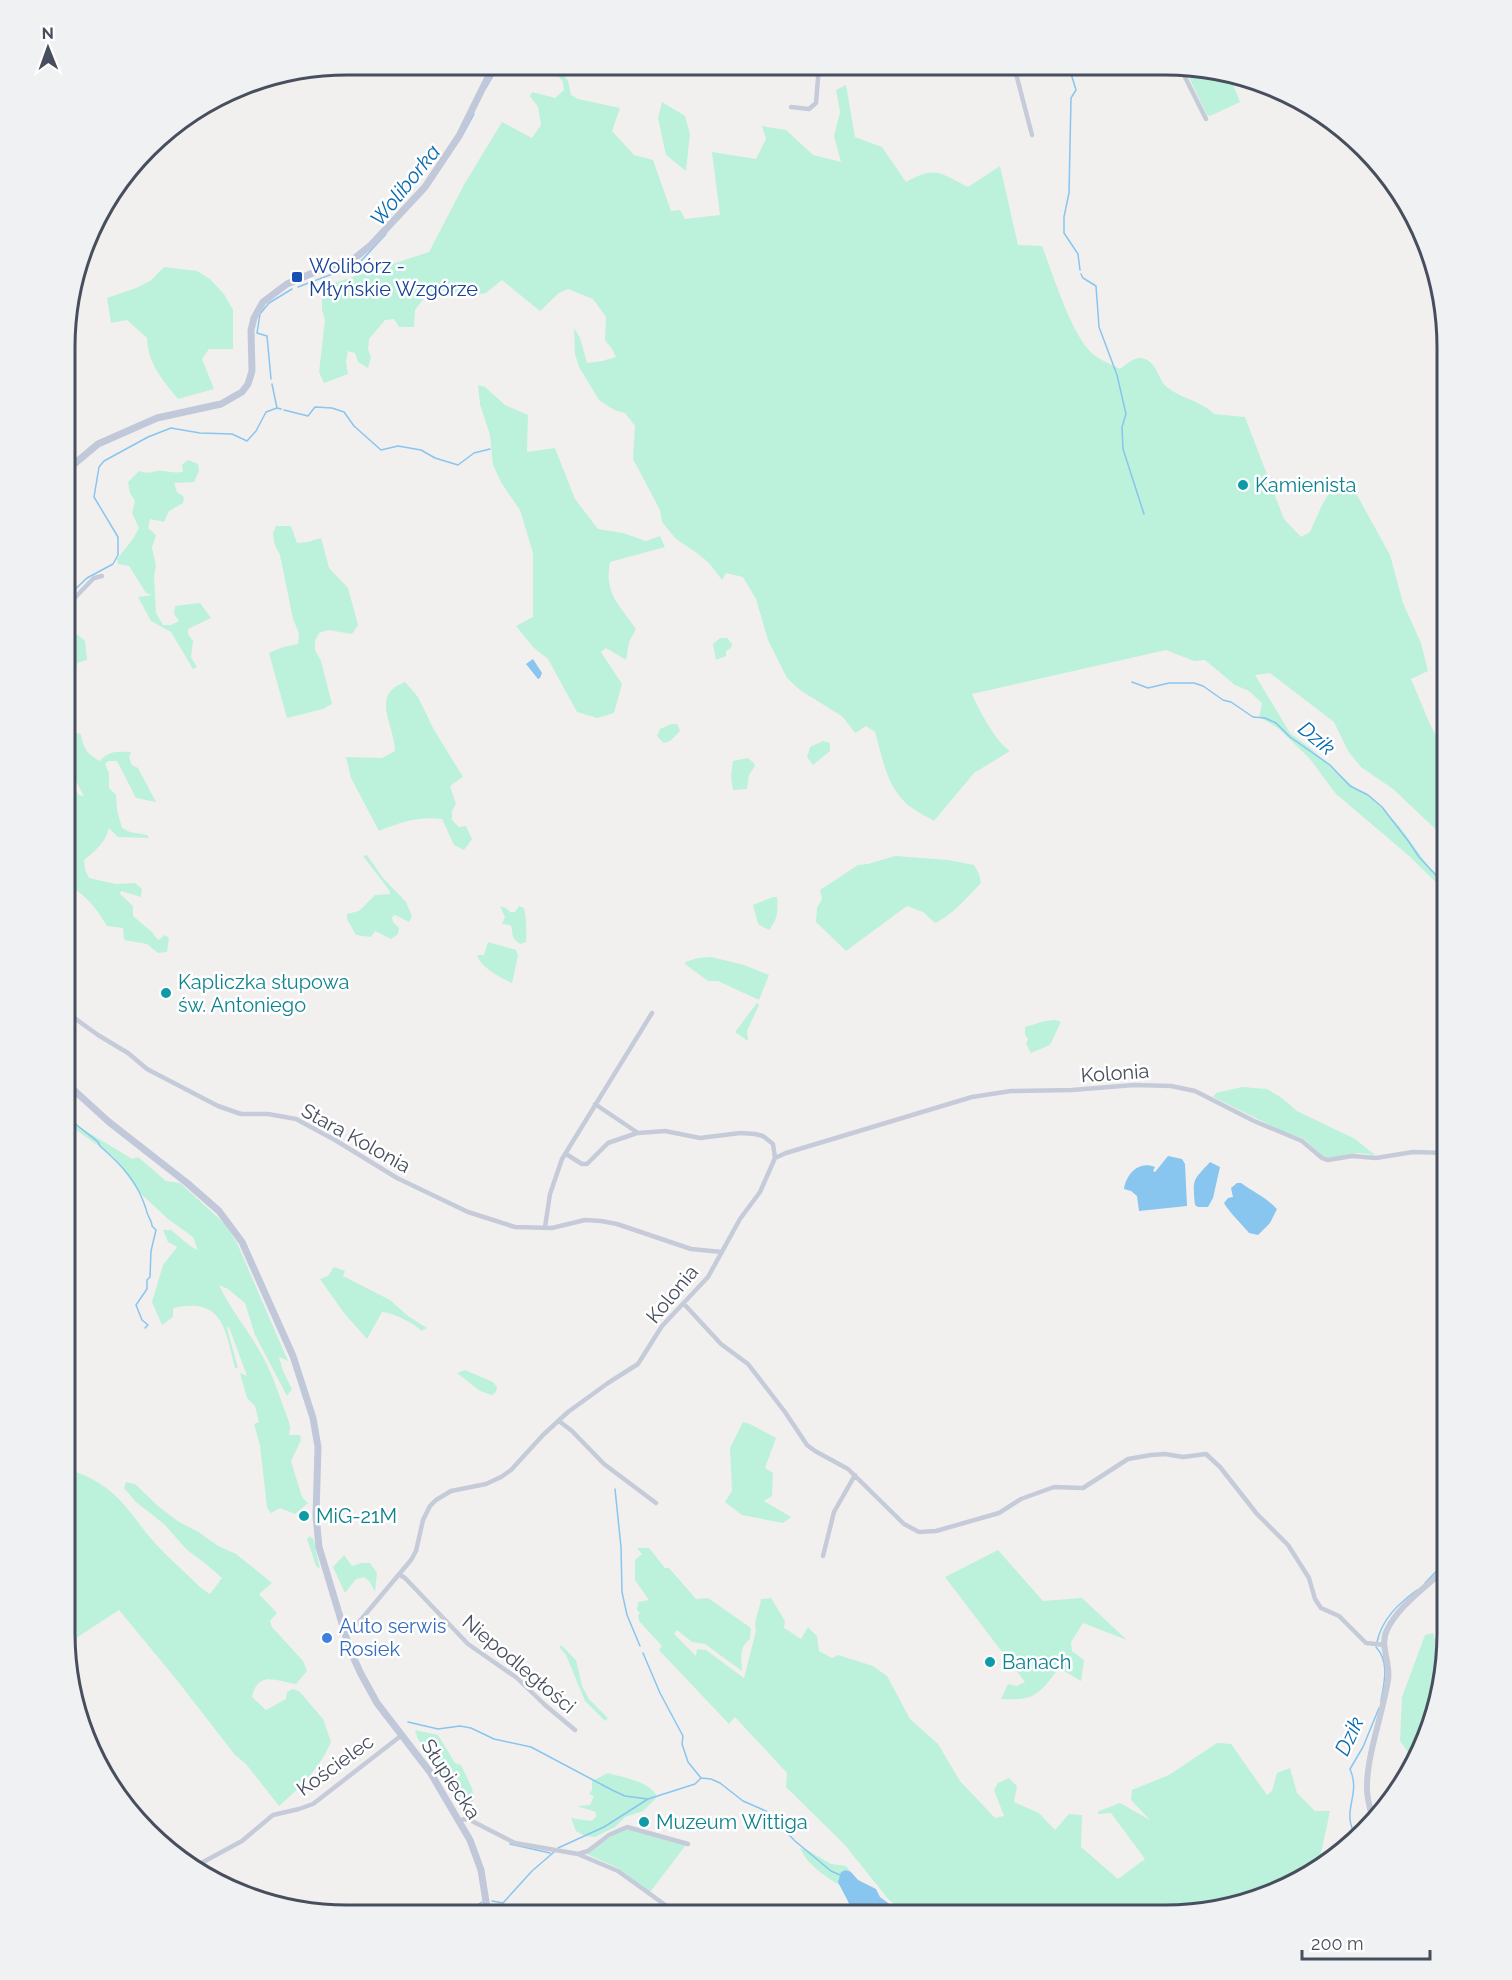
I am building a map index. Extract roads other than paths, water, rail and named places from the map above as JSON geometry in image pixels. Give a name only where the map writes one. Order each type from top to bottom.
[{"type":"main road","points":[[75,463],[98,444],[157,418],[221,404],[242,392],[248,384],[252,371],[251,330],[254,318],[263,302],[292,282],[355,258],[371,245],[425,187],[459,136],[489,75]]},
{"type":"main road","name":"Słupiecka","points":[[75,1091],[123,1134],[187,1183],[219,1211],[242,1242],[292,1356],[313,1418],[318,1447],[316,1516],[319,1547],[344,1631],[360,1674],[377,1703],[434,1778],[460,1821],[478,1858],[486,1905]]},
{"type":"street","points":[[791,107],[809,109],[816,104],[818,75]]},
{"type":"street","points":[[1016,75],[1032,135]]},
{"type":"street","points":[[1185,76],[1206,119]]},
{"type":"street","points":[[75,598],[94,578],[102,576]]},
{"type":"street","points":[[545,1227],[550,1194],[562,1159],[652,1013]]},
{"type":"street","name":"Stara Kolonia","points":[[75,1018],[128,1053],[147,1069],[218,1106],[241,1114],[274,1114],[296,1119],[397,1178],[468,1212],[509,1226],[559,1227],[585,1220],[602,1221],[691,1249],[722,1252]]},
{"type":"street","name":"Kolonia","points":[[400,1575],[416,1551],[423,1520],[436,1500],[451,1491],[486,1484],[501,1477],[511,1470],[559,1421],[608,1383],[638,1364],[662,1326],[708,1277],[740,1219],[760,1192],[775,1158],[972,1097],[1011,1091],[1071,1090],[1134,1085],[1171,1086],[1195,1091],[1254,1121],[1302,1141],[1322,1158],[1328,1160],[1352,1156],[1377,1158],[1413,1152],[1437,1153]]},
{"type":"street","points":[[595,1104],[638,1133]]},
{"type":"street","points":[[566,1154],[582,1164],[587,1164],[608,1143],[638,1133],[665,1131],[700,1138],[740,1133],[755,1134],[763,1136],[773,1144],[775,1158]]},
{"type":"street","points":[[684,1304],[721,1344],[748,1364],[807,1445],[855,1475],[912,1530],[927,1533],[999,1513],[1021,1499],[1054,1487],[1083,1488],[1128,1459],[1158,1454],[1183,1456],[1206,1454],[1220,1467],[1257,1514],[1288,1545],[1308,1578],[1315,1599],[1321,1608],[1339,1617],[1366,1643],[1384,1645]]},
{"type":"street","points":[[559,1421],[604,1464],[656,1503]]},
{"type":"street","points":[[823,1556],[834,1512],[855,1475]]},
{"type":"street","points":[[344,1631],[359,1622],[400,1575]]},
{"type":"street","name":"Niepodległości","points":[[400,1575],[468,1644],[517,1678],[575,1730]]},
{"type":"street","points":[[1370,1810],[1367,1783],[1389,1680],[1388,1659],[1384,1645],[1385,1634],[1392,1621],[1412,1598],[1437,1576]]},
{"type":"street","name":"Kościelec","points":[[202,1863],[242,1841],[273,1815],[313,1804],[402,1735]]},
{"type":"street","points":[[460,1821],[470,1820],[523,1846],[578,1854],[596,1860],[618,1870],[665,1905]]},
{"type":"street","points":[[578,1854],[588,1851],[609,1835],[627,1827],[688,1844]]},
{"type":"water","points":[[533,659],[542,673],[538,679],[526,664]]},
{"type":"water","points":[[1168,1156],[1182,1159],[1185,1164],[1187,1206],[1139,1211],[1137,1196],[1124,1189],[1127,1178],[1134,1170],[1144,1165],[1155,1167],[1153,1171],[1155,1172]]},
{"type":"water","points":[[1210,1162],[1220,1167],[1213,1198],[1208,1207],[1198,1207],[1195,1205],[1195,1180]]},
{"type":"water","points":[[1241,1183],[1277,1209],[1270,1223],[1258,1235],[1249,1233],[1224,1203],[1228,1198],[1233,1197],[1231,1188]]},
{"type":"water","points":[[846,1870],[851,1872],[858,1880],[876,1889],[880,1897],[891,1905],[850,1905],[838,1882],[841,1872]]},
{"type":"waterway","name":"Woliborka","points":[[486,88],[493,75]]},
{"type":"waterway","points":[[1071,75],[1076,90],[1071,98],[1069,193],[1064,217],[1064,233],[1078,254],[1080,270]]},
{"type":"waterway","name":"Woliborka","points":[[462,136],[474,114]]},
{"type":"waterway","name":"Woliborka","points":[[298,287],[343,270],[362,260],[386,234]]},
{"type":"waterway","points":[[1081,274],[1083,278],[1096,286],[1099,327],[1117,375],[1126,414],[1122,427],[1123,449],[1144,514]]},
{"type":"waterway","name":"Woliborka","points":[[271,379],[267,336],[257,333],[260,314],[269,303],[292,289]]},
{"type":"waterway","name":"Woliborka","points":[[272,384],[277,408]]},
{"type":"waterway","points":[[284,410],[308,416],[315,407],[332,408],[344,412],[354,426],[381,450],[398,446],[421,450],[435,458],[458,465],[474,453],[490,449]]},
{"type":"waterway","name":"Woliborka","points":[[75,589],[87,578],[113,564],[118,555],[118,537],[94,497],[99,467],[104,461],[148,437],[171,428],[200,433],[232,434],[247,441],[256,431],[266,412],[281,409]]},
{"type":"waterway","name":"Dzik","points":[[1132,682],[1148,688],[1169,683],[1194,683],[1203,686],[1223,700],[1231,702],[1253,717],[1265,718],[1276,723],[1290,737],[1330,765],[1350,786],[1368,795],[1382,807],[1419,857],[1437,876]]},
{"type":"waterway","points":[[75,1123],[98,1142],[129,1175],[139,1191],[152,1226],[156,1230],[147,1289],[136,1305],[142,1320],[148,1325],[145,1328]]},
{"type":"waterway","points":[[615,1489],[621,1547],[622,1592],[627,1615],[640,1646]]},
{"type":"waterway","name":"Dzik","points":[[1425,1583],[1437,1570]]},
{"type":"waterway","name":"Dzik","points":[[1377,1642],[1387,1619],[1403,1601],[1417,1590]]},
{"type":"waterway","name":"Dzik","points":[[1376,1647],[1385,1666],[1381,1701]]},
{"type":"waterway","points":[[643,1653],[660,1693],[683,1736],[682,1744],[688,1762],[701,1778]]},
{"type":"waterway","name":"Dzik","points":[[1353,1829],[1350,1811],[1354,1788],[1350,1769],[1363,1747],[1379,1708]]},
{"type":"waterway","points":[[408,1722],[438,1729],[460,1726],[471,1728],[494,1739],[531,1747],[625,1796],[648,1799]]},
{"type":"waterway","points":[[558,1848],[604,1827],[648,1799],[695,1784],[701,1778],[720,1783],[743,1801],[766,1811],[795,1841],[831,1871],[840,1875]]},
{"type":"waterway","points":[[510,1844],[550,1853]]},
{"type":"waterway","points":[[492,1901],[503,1903],[532,1871],[554,1852]]},
{"type":"waterway","points":[[478,1905],[482,1902]]},
{"type":"place","name":"Wolibórz - Młyńskie Wzgórze","points":[[297,277]]},
{"type":"place","name":"Kamienista","points":[[1243,485]]},
{"type":"place","name":"Kapliczka słupowa św. Antoniego","points":[[166,993]]},
{"type":"place","name":"MiG-21M","points":[[304,1516]]},
{"type":"place","name":"Auto serwis Rosiek","points":[[327,1638]]},
{"type":"place","name":"Banach","points":[[990,1662]]},
{"type":"place","name":"Muzeum Wittiga","points":[[644,1822]]}]
